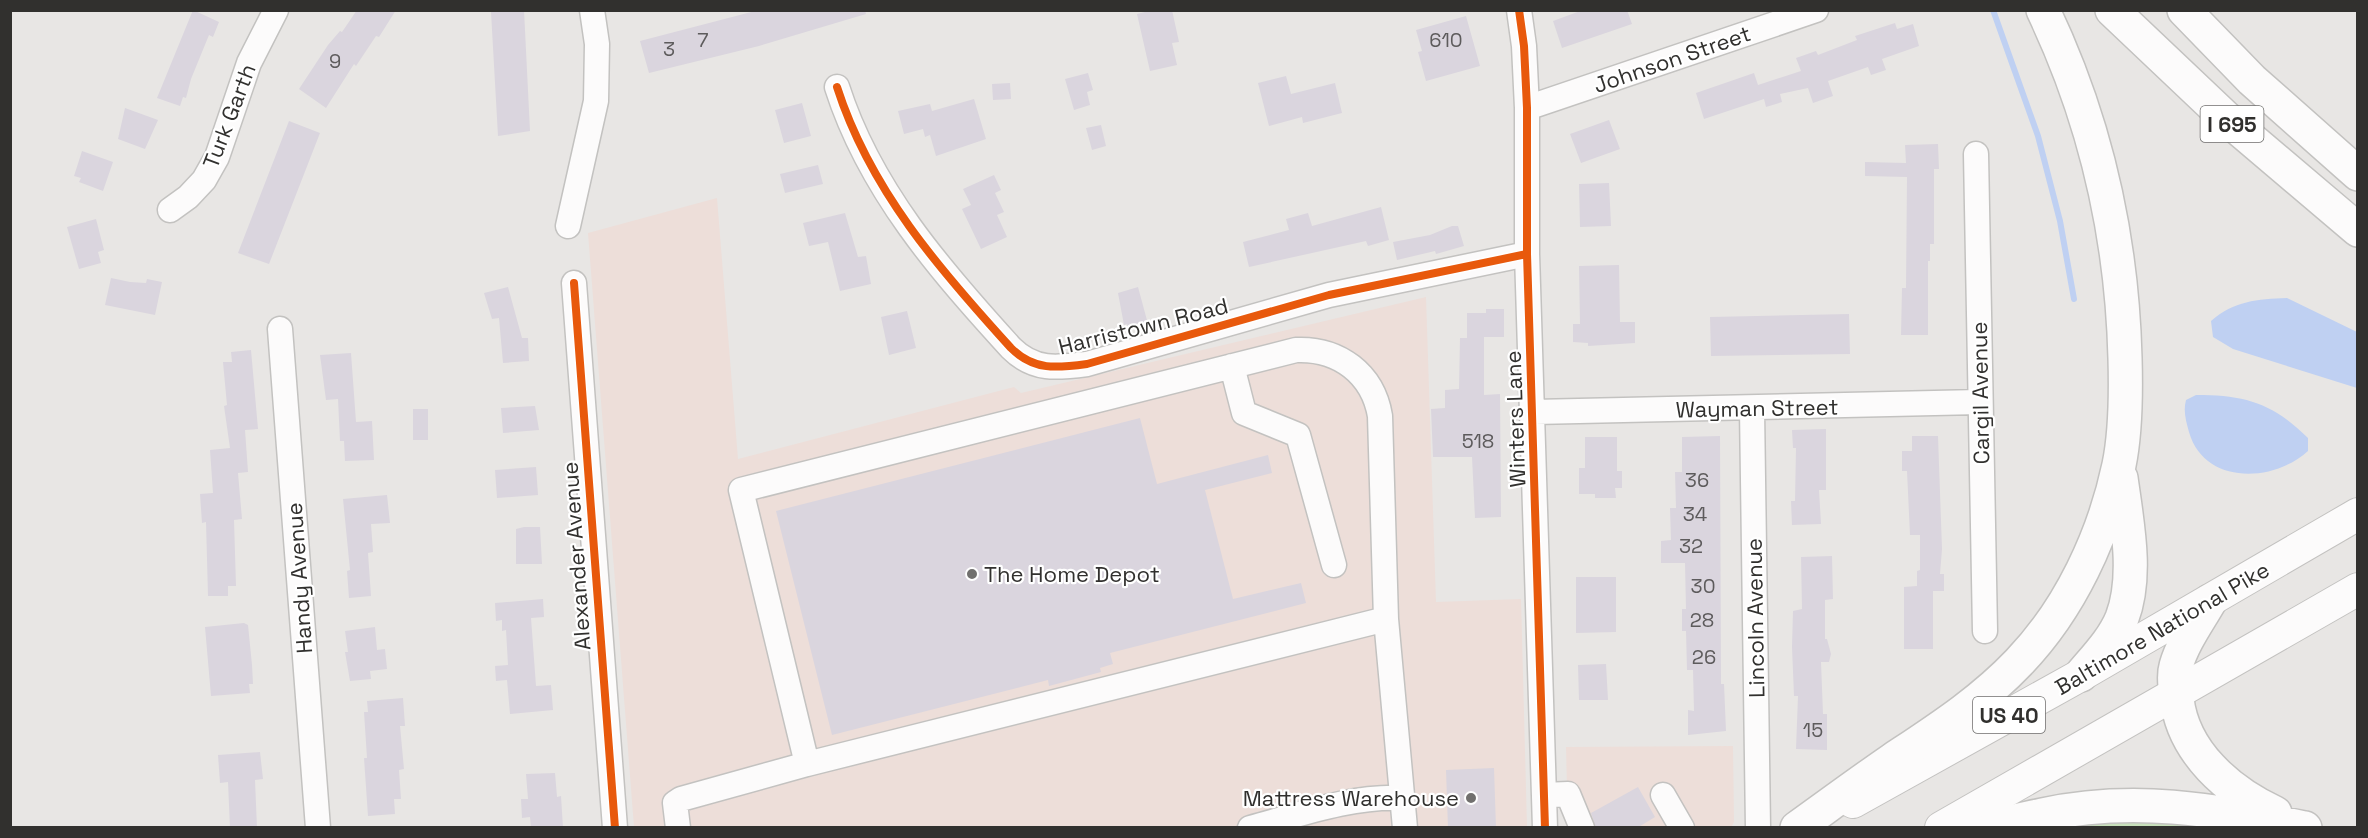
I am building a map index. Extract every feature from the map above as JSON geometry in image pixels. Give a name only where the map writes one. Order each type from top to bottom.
[{"type":"highway","points":[[2043,10],[2059,45],[2094,146],[2119,270],[2126,377],[2119,465],[2129,576],[2128,596],[2122,618],[2110,641],[2081,675]]},
{"type":"highway","name":"I 695","points":[[2112,10],[2226,118],[2358,230]]},
{"type":"highway","name":"I 695","points":[[2184,10],[2252,80],[2358,174]]},
{"type":"highway","points":[[1797,828],[1951,722],[1990,692],[2021,660],[2053,621],[2075,586],[2093,545],[2119,465]]},
{"type":"highway","points":[[2210,601],[2183,646],[2175,669],[2179,720],[2191,743],[2207,764],[2234,789],[2306,828]]},
{"type":"highway","points":[[1993,828],[2061,811],[2121,804],[2176,805],[2306,828]]},
{"type":"main road","name":"Baltimore National Pike","points":[[1807,828],[2081,675],[2358,514]]},
{"type":"main road","name":"US 40","points":[[1941,828],[2358,589]]},
{"type":"street","name":"Turk Garth","points":[[170,210],[188,197],[204,180],[217,157],[249,63],[276,10]]},
{"type":"street","points":[[568,226],[596,101],[597,44],[592,10]]},
{"type":"street","name":"Winters Lane","points":[[1519,10],[1524,46],[1527,108],[1527,254],[1534,412],[1545,828]]},
{"type":"street","name":"Johnson Street","points":[[1527,108],[1816,10]]},
{"type":"street","name":"Harristown Road","points":[[837,87],[849,120],[879,180],[913,235],[942,272],[1022,359],[1046,368],[1087,364],[1329,295],[1527,254]]},
{"type":"street","name":"Cargil Avenue","points":[[1976,154],[1985,631]]},
{"type":"street","name":"Alexander Avenue","points":[[574,283],[615,828]]},
{"type":"street","name":"Handy Avenue","points":[[280,329],[318,828]]},
{"type":"street","points":[[807,764],[741,490],[1296,350],[1310,350],[1341,358],[1370,383],[1377,400],[1380,416],[1386,619],[1404,828]]},
{"type":"street","points":[[1232,366],[1245,413],[1298,435],[1334,565]]},
{"type":"street","name":"Wayman Street","points":[[1534,412],[1752,409],[1979,402]]},
{"type":"street","name":"Lincoln Avenue","points":[[1752,409],[1758,828]]},
{"type":"street","points":[[678,828],[675,803],[681,800],[807,764],[1386,619]]},
{"type":"street","points":[[1544,795],[1568,794],[1582,828]]},
{"type":"street","points":[[1663,795],[1682,828]]},
{"type":"street","points":[[1250,828],[1355,801],[1401,798]]},
{"type":"shaded area","points":[[717,198],[738,459],[1014,387],[1021,393],[1426,297],[1436,602],[1521,599],[1527,827],[634,827],[588,233]]},
{"type":"shaded area","points":[[1733,746],[1734,822],[1731,828],[1568,827],[1566,747]]},
{"type":"green space","points":[[2091,817],[2207,827],[2051,828]]},
{"type":"water","points":[[2287,298],[2357,332],[2357,388],[2233,349],[2213,337],[2211,321],[2228,309],[2256,300]]},
{"type":"water","points":[[2196,395],[2244,399],[2270,409],[2308,438],[2308,451],[2293,462],[2277,469],[2259,473],[2224,470],[2209,462],[2197,449],[2189,432],[2185,404],[2186,400]]},
{"type":"building","points":[[193,10],[219,22],[213,37],[209,35],[191,79],[186,98],[183,97],[180,106],[157,98]]},
{"type":"building","points":[[357,10],[396,10],[379,37],[376,36],[356,66],[354,64],[326,108],[299,89],[328,45],[340,31],[342,32]]},
{"type":"building","points":[[524,10],[530,131],[498,136],[491,12]]},
{"type":"building","points":[[759,10],[865,10],[866,14],[759,46],[649,73],[640,41]]},
{"type":"building","points":[[1153,10],[1172,10],[1179,42],[1172,43],[1177,65],[1150,71],[1137,14]]},
{"type":"building","points":[[1583,10],[1627,10],[1632,24],[1562,48],[1553,21]]},
{"type":"building","points":[[1466,16],[1480,66],[1426,81],[1418,52],[1422,51],[1416,30]]},
{"type":"building","points":[[1895,23],[1897,29],[1913,24],[1919,46],[1882,59],[1886,70],[1871,75],[1868,67],[1828,81],[1833,96],[1813,103],[1808,88],[1780,94],[1782,102],[1766,107],[1764,99],[1704,119],[1696,93],[1754,73],[1758,85],[1801,71],[1796,58],[1816,51],[1818,55],[1857,40],[1855,36]]},
{"type":"building","points":[[1088,73],[1093,90],[1087,92],[1090,105],[1074,110],[1065,79]]},
{"type":"building","points":[[1286,76],[1291,94],[1335,83],[1342,113],[1303,123],[1302,117],[1269,126],[1258,83]]},
{"type":"building","points":[[1010,83],[1011,99],[993,100],[992,84]]},
{"type":"building","points":[[974,99],[986,139],[936,156],[930,135],[925,137],[923,129],[904,134],[898,111],[930,104],[932,111]]},
{"type":"building","points":[[802,103],[811,136],[784,143],[775,110]]},
{"type":"building","points":[[125,108],[158,120],[145,149],[118,139]]},
{"type":"building","points":[[1609,120],[1620,149],[1581,163],[1570,134]]},
{"type":"building","points":[[289,121],[320,133],[269,264],[238,253]]},
{"type":"building","points":[[1101,125],[1106,146],[1092,150],[1086,128]]},
{"type":"building","points":[[1938,144],[1939,169],[1934,169],[1934,244],[1930,244],[1930,261],[1928,261],[1928,335],[1901,335],[1902,288],[1906,288],[1907,177],[1865,176],[1865,162],[1906,163],[1905,145]]},
{"type":"building","points":[[82,151],[113,162],[103,191],[79,182],[81,178],[74,176]]},
{"type":"building","points":[[818,165],[823,184],[785,193],[780,174]]},
{"type":"building","points":[[994,175],[1001,190],[995,193],[1004,212],[997,215],[1007,237],[981,249],[962,209],[971,205],[963,189]]},
{"type":"building","points":[[1609,183],[1611,226],[1580,227],[1579,184]]},
{"type":"building","points":[[1381,207],[1389,240],[1368,246],[1366,241],[1249,267],[1243,242],[1289,230],[1286,219],[1308,213],[1312,226]]},
{"type":"building","points":[[845,213],[858,257],[866,256],[871,284],[840,291],[828,242],[809,246],[803,223]]},
{"type":"building","points":[[96,219],[104,250],[98,252],[101,263],[79,269],[67,227]]},
{"type":"building","points":[[1452,226],[1458,226],[1464,246],[1436,254],[1435,251],[1397,260],[1393,242],[1430,235]]},
{"type":"building","points":[[1619,265],[1620,322],[1635,322],[1635,343],[1588,346],[1588,343],[1573,342],[1573,324],[1580,324],[1579,266]]},
{"type":"building","points":[[111,278],[130,282],[146,283],[147,279],[162,282],[155,315],[105,305]]},
{"type":"building","points":[[508,287],[522,338],[528,338],[529,361],[503,363],[499,318],[492,319],[484,293]]},
{"type":"building","points":[[1138,287],[1148,324],[1128,329],[1127,324],[1124,325],[1118,293]]},
{"type":"building","points":[[1486,309],[1504,309],[1504,337],[1484,337],[1484,395],[1500,394],[1501,517],[1475,518],[1472,457],[1433,457],[1431,409],[1445,408],[1445,390],[1459,389],[1460,338],[1467,338],[1467,313],[1486,313]]},
{"type":"building","points":[[907,311],[916,348],[889,355],[881,317]]},
{"type":"building","points":[[1849,314],[1850,354],[1711,356],[1710,317]]},
{"type":"building","points":[[251,350],[258,429],[245,430],[248,472],[238,473],[242,519],[234,520],[236,586],[228,586],[228,596],[208,596],[206,522],[202,523],[200,494],[213,493],[210,450],[230,448],[224,406],[227,405],[223,362],[232,362],[231,352]]},
{"type":"building","points":[[351,353],[356,422],[372,421],[374,460],[345,461],[344,441],[340,441],[338,399],[326,400],[320,355]]},
{"type":"building","points":[[535,406],[539,430],[503,433],[501,408]]},
{"type":"building","points":[[413,409],[428,409],[428,440],[413,440]]},
{"type":"building","name":"The Home Depot","points":[[1140,418],[1157,484],[1268,455],[1272,473],[1205,490],[1233,599],[1301,583],[1306,603],[1110,653],[1113,664],[1100,668],[1101,672],[1049,686],[1048,680],[832,735],[776,511]]},
{"type":"building","points":[[1826,429],[1826,490],[1819,490],[1821,524],[1792,525],[1791,501],[1795,501],[1796,448],[1793,448],[1792,430]]},
{"type":"building","points":[[1720,436],[1721,684],[1724,684],[1726,731],[1688,735],[1688,710],[1694,711],[1693,670],[1687,670],[1686,631],[1682,631],[1682,609],[1686,609],[1685,563],[1661,563],[1661,541],[1671,540],[1670,508],[1676,508],[1675,472],[1682,472],[1682,437]]},
{"type":"building","points":[[1912,436],[1938,436],[1942,549],[1940,574],[1944,574],[1944,591],[1933,591],[1933,649],[1904,649],[1904,587],[1917,586],[1917,571],[1920,570],[1920,535],[1910,535],[1907,471],[1902,471],[1902,451],[1912,451]]},
{"type":"building","points":[[1585,437],[1617,437],[1617,471],[1622,471],[1622,488],[1615,488],[1616,498],[1595,498],[1595,494],[1579,494],[1579,468],[1585,468]]},
{"type":"building","points":[[536,467],[538,495],[497,498],[495,470]]},
{"type":"building","points":[[387,495],[390,523],[371,524],[373,552],[368,553],[371,596],[349,598],[347,571],[350,570],[343,499]]},
{"type":"building","points":[[540,527],[542,564],[516,564],[516,529]]},
{"type":"building","points":[[1832,556],[1833,599],[1825,600],[1825,639],[1827,639],[1831,654],[1829,662],[1821,662],[1823,714],[1827,714],[1827,750],[1796,749],[1798,696],[1794,696],[1792,647],[1793,611],[1802,609],[1801,557]]},
{"type":"building","points":[[1576,577],[1616,577],[1616,632],[1576,633]]},
{"type":"building","points":[[543,599],[544,617],[531,618],[536,686],[551,685],[553,710],[510,714],[507,680],[496,681],[495,666],[508,665],[506,630],[502,631],[502,620],[496,621],[495,603]]},
{"type":"building","points":[[244,623],[248,625],[252,665],[253,684],[249,684],[250,693],[211,696],[205,627]]},
{"type":"building","points":[[375,627],[377,650],[385,649],[387,669],[370,671],[371,679],[350,681],[345,652],[348,652],[345,631]]},
{"type":"building","points":[[1606,664],[1608,700],[1579,700],[1578,665]]},
{"type":"building","points":[[403,698],[405,726],[400,726],[404,769],[399,770],[401,799],[394,799],[395,814],[368,816],[364,758],[367,758],[364,712],[368,712],[367,701]]},
{"type":"building","points":[[260,752],[263,779],[255,780],[257,828],[230,828],[228,782],[220,783],[218,755]]},
{"type":"building","name":"Mattress Warehouse","points":[[1494,768],[1496,828],[1448,828],[1446,770]]},
{"type":"building","points":[[555,773],[557,797],[561,796],[563,828],[531,828],[530,817],[522,818],[521,799],[528,799],[526,774]]},
{"type":"building","points":[[1638,787],[1655,817],[1637,828],[1596,828],[1591,813]]},
{"type":"waterway","points":[[1993,10],[2038,136],[2060,221],[2074,299]]},
{"type":"cycle path","points":[[1519,10],[1524,46],[1527,108],[1527,254],[1545,828]]},
{"type":"cycle path","points":[[837,87],[851,125],[868,160],[910,227],[958,289],[1011,348],[1028,361],[1037,364],[1056,367],[1087,364],[1329,295],[1527,254]]},
{"type":"cycle path","points":[[574,283],[615,828]]},
{"type":"place","name":"The Home Depot","points":[[972,574]]},
{"type":"place","name":"Mattress Warehouse","points":[[1471,798]]}]
